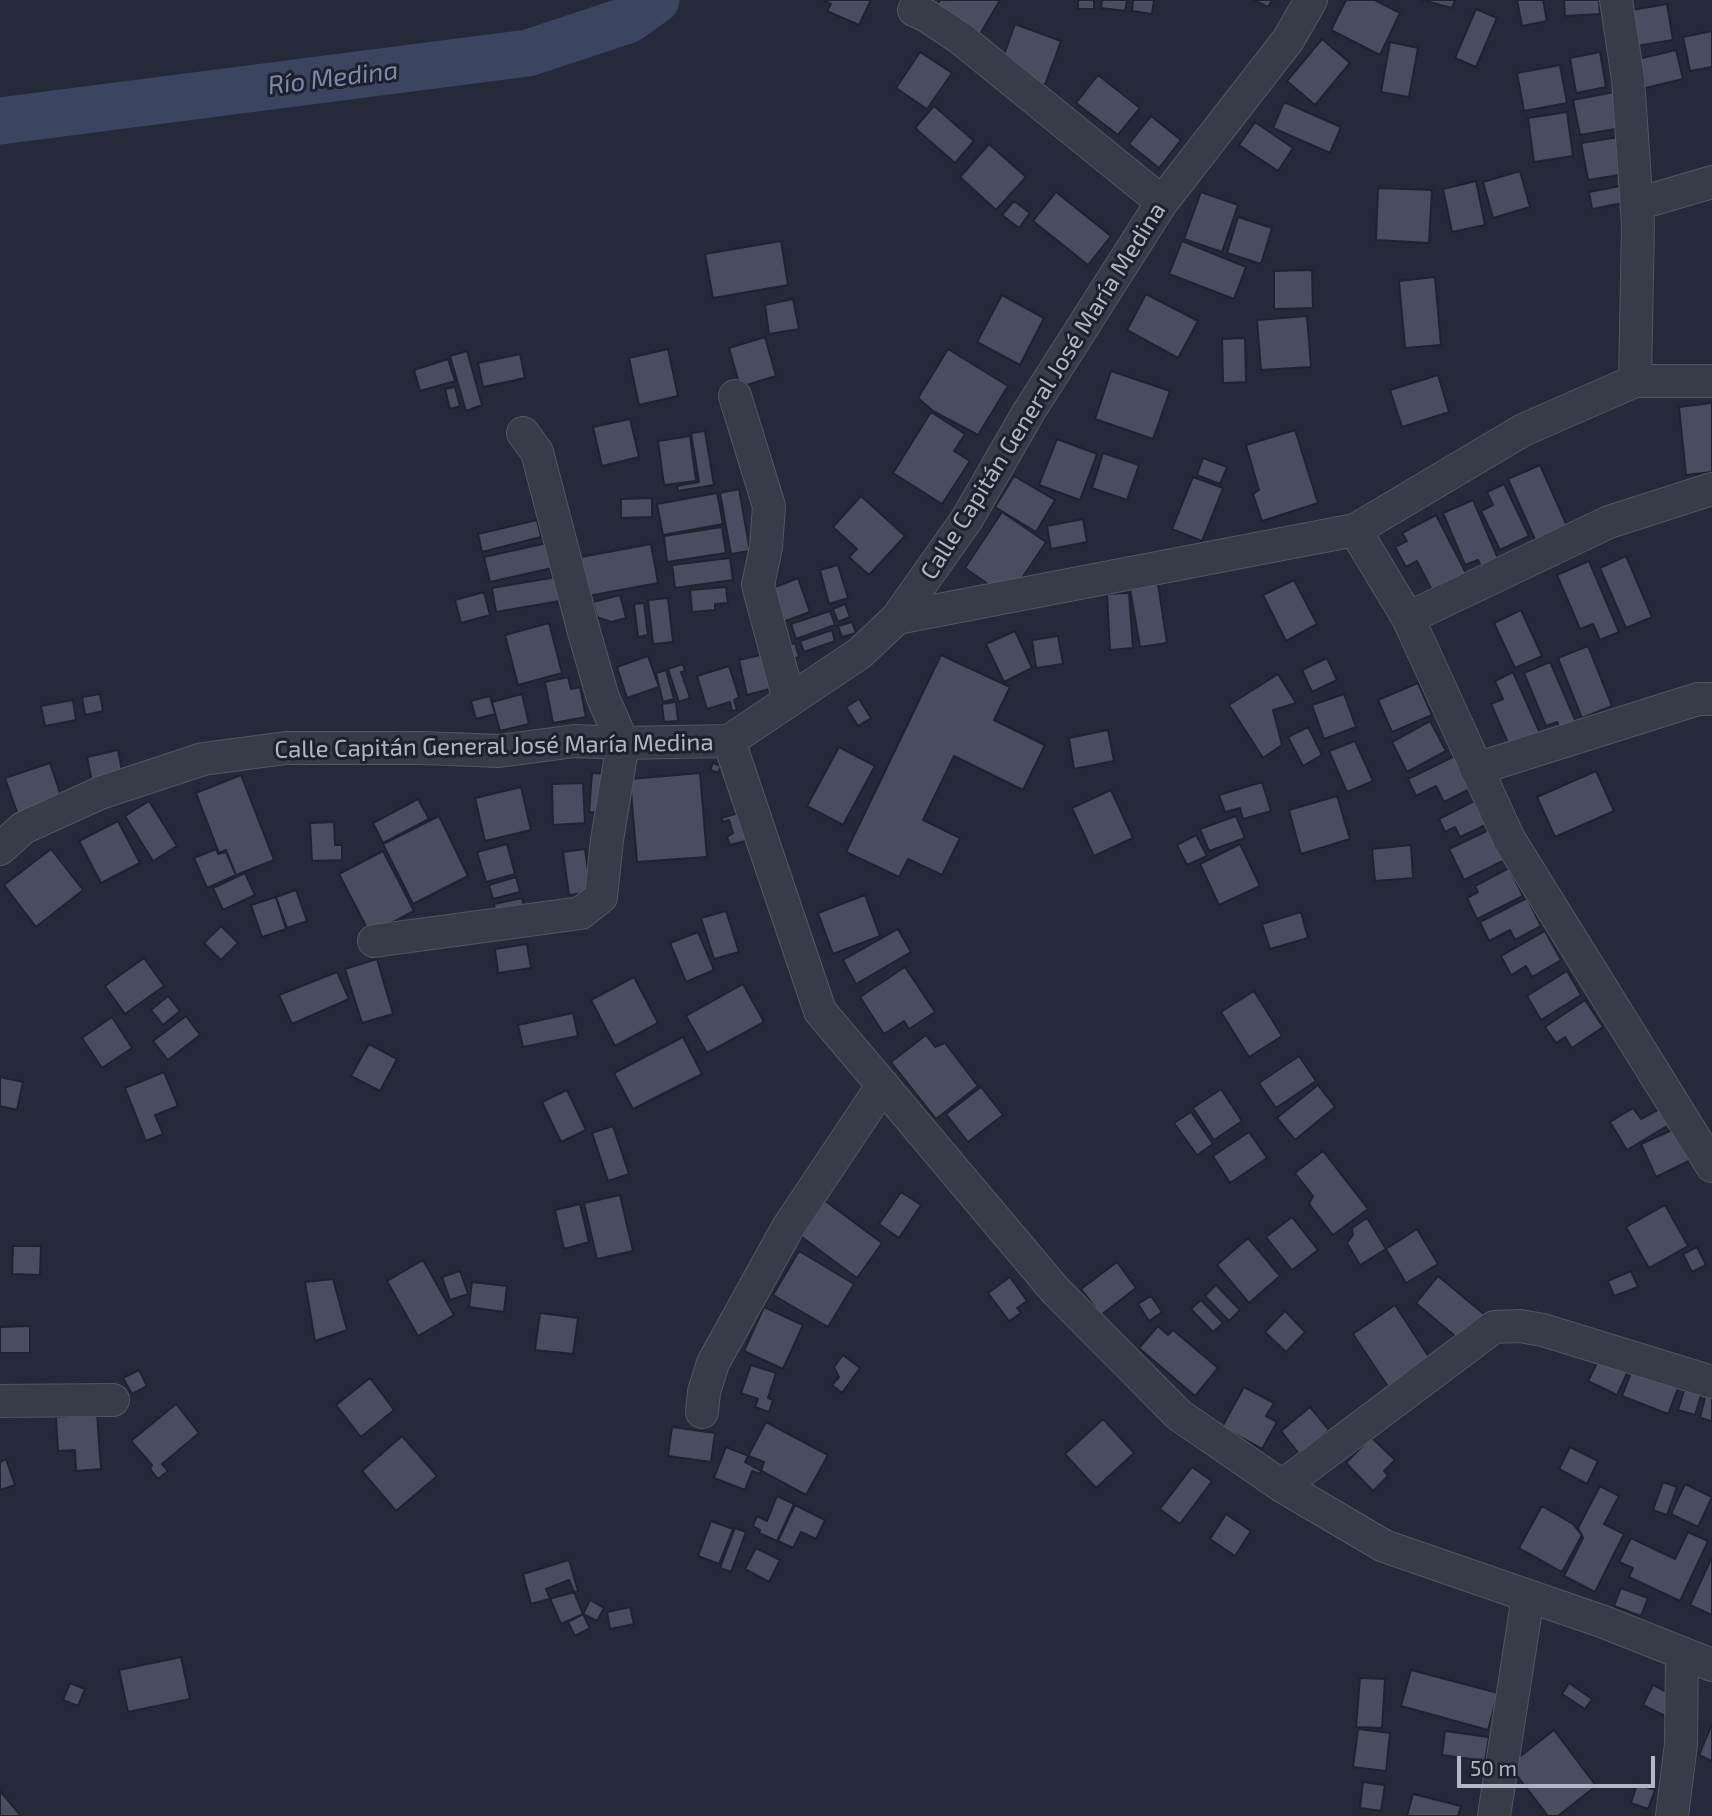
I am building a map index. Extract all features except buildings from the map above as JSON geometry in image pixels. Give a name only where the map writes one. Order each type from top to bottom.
[{"type":"street","name":"Calle Capitán General José María Medina","points":[[0,849],[23,828],[100,793],[202,760],[286,748],[499,751],[575,741],[623,744],[729,741],[860,653],[897,618],[967,519],[1028,413],[1162,202],[1288,40],[1311,0]]},
{"type":"street","points":[[1616,0],[1628,79],[1637,204],[1635,381]]},
{"type":"street","points":[[914,10],[960,38],[1162,202]]},
{"type":"street","points":[[1637,204],[1712,183]]},
{"type":"street","points":[[897,618],[1355,530],[1523,430],[1635,381],[1712,381]]},
{"type":"street","points":[[735,396],[769,506],[766,547],[758,585],[789,700]]},
{"type":"street","points":[[374,942],[581,912],[601,897],[607,840],[623,744],[603,698],[537,452],[523,433]]},
{"type":"street","points":[[1408,618],[1609,522],[1712,489]]},
{"type":"street","points":[[1355,530],[1408,618],[1509,839],[1712,1166]]},
{"type":"street","points":[[1476,769],[1698,699],[1712,699]]},
{"type":"street","points":[[729,741],[820,1011],[1055,1290],[1180,1415],[1283,1486],[1384,1546],[1604,1622],[1712,1665]]},
{"type":"street","points":[[702,1412],[704,1392],[713,1363],[787,1229],[883,1085]]},
{"type":"street","points":[[1283,1486],[1494,1327],[1520,1326],[1543,1330],[1712,1382]]},
{"type":"street","points":[[0,1401],[113,1400]]},
{"type":"street","points":[[1494,1816],[1528,1596]]},
{"type":"street","points":[[1672,1816],[1681,1744],[1682,1653]]},
{"type":"waterway","name":"Río Medina","points":[[0,121],[528,53],[628,20],[656,0]]}]
